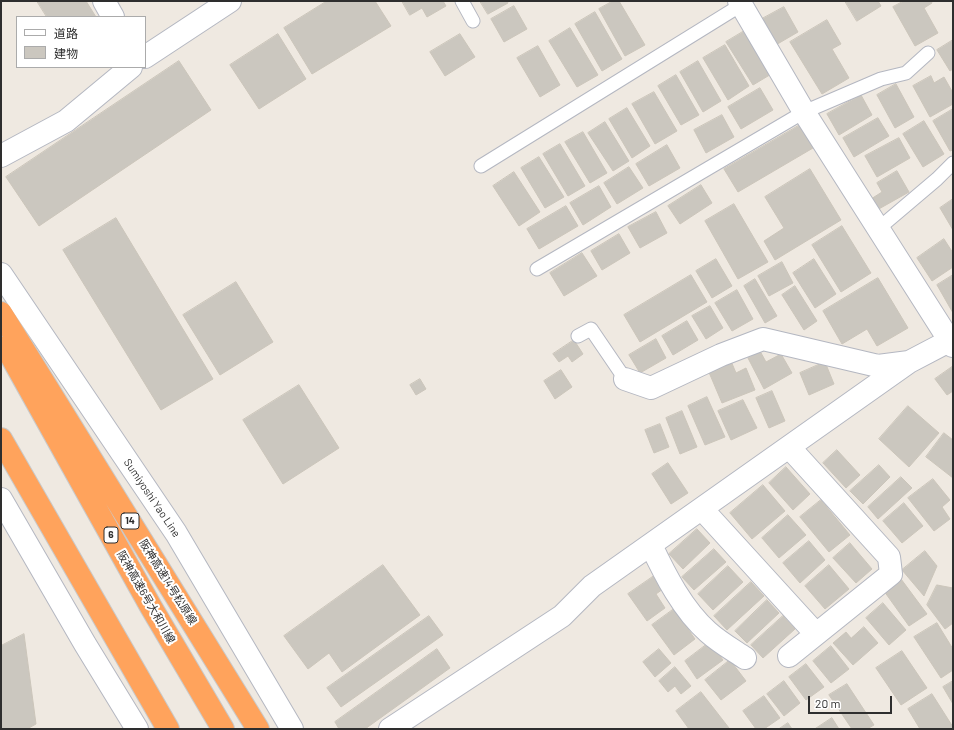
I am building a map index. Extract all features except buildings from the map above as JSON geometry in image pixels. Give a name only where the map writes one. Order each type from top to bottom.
[{"type":"highway","name":"阪神高速14号松原線","points":[[1,313],[258,729]]},
{"type":"highway","name":"阪神高速6号大和川線","points":[[1,339],[151,607],[223,729]]},
{"type":"highway","points":[[1,439],[168,729]]},
{"type":"street","points":[[104,1],[112,16]]},
{"type":"street","points":[[146,56],[230,1]]},
{"type":"street","points":[[390,729],[562,616],[592,586],[909,362],[951,344],[804,112],[740,3]]},
{"type":"street","points":[[1,156],[66,121],[130,68]]},
{"type":"street","name":"Sumiyoshi Yao Line","points":[[1,274],[176,533],[292,729]]},
{"type":"street","points":[[625,379],[651,388],[721,355],[763,339],[878,366],[909,362]]},
{"type":"street","points":[[789,447],[889,557],[891,574],[789,656]]},
{"type":"street","points":[[1,499],[85,644],[137,729]]},
{"type":"street","points":[[702,509],[816,634]]},
{"type":"street","points":[[651,545],[662,570],[687,607],[707,632],[745,658]]},
{"type":"lane","points":[[462,1],[473,22]]},
{"type":"lane","points":[[481,166],[740,3]]},
{"type":"lane","points":[[537,269],[804,112],[881,79],[906,73],[928,53]]},
{"type":"lane","points":[[878,229],[937,179],[953,163]]},
{"type":"lane","points":[[578,336],[591,329],[625,379]]}]
